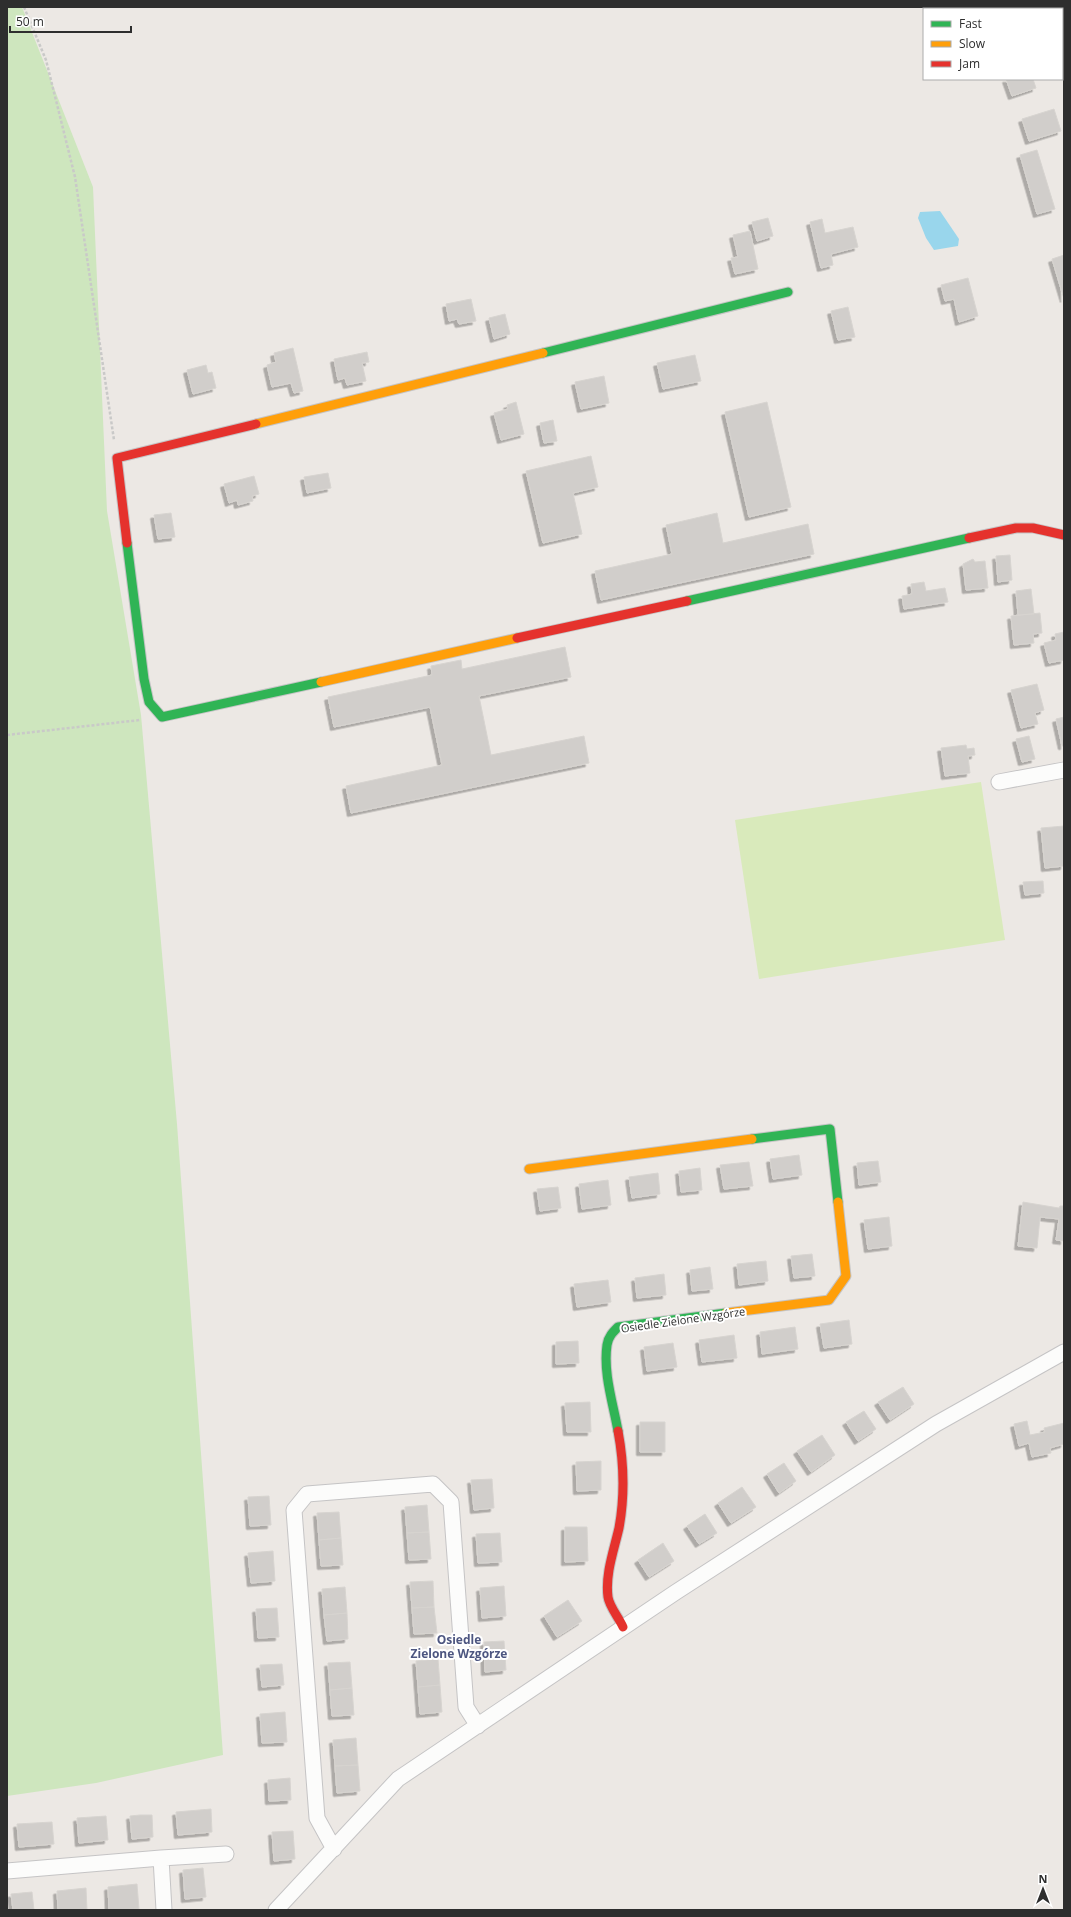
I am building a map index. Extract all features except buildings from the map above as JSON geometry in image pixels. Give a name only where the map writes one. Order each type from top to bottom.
[{"type":"street","points":[[788,292],[116,458],[148,702],[162,717],[1016,528],[1033,528],[1064,535]]},
{"type":"street","points":[[998,782],[1064,770]]},
{"type":"street","name":"Osiedle Zielone Wzgórze","points":[[529,1169],[830,1129],[846,1276],[829,1300],[618,1327],[611,1334],[607,1344],[607,1372],[623,1469],[622,1504],[619,1527],[609,1570],[608,1598],[623,1627]]},
{"type":"street","points":[[276,1910],[398,1779],[623,1627],[936,1424],[1064,1352]]},
{"type":"street","points":[[334,1849],[317,1818],[294,1510],[307,1494],[434,1484],[451,1502],[466,1707],[478,1726]]},
{"type":"street","points":[[7,1871],[226,1854]]},
{"type":"street","points":[[161,1858],[164,1910]]},
{"type":"path","points":[[24,7],[46,60],[75,177],[116,458]]},
{"type":"path","points":[[7,735],[162,717]]},
{"type":"green space","points":[[7,7],[22,7],[93,187],[107,511],[141,715],[177,1124],[223,1755],[96,1783],[7,1796]]},
{"type":"green space","points":[[981,782],[1005,940],[759,979],[735,820]]},
{"type":"water","points":[[940,211],[959,239],[958,246],[934,250],[926,238],[918,218],[920,212]]},
{"type":"traffic: fast","points":[[543,353],[788,292]]},
{"type":"traffic: fast","points":[[687,601],[969,538]]},
{"type":"traffic: fast","points":[[127,543],[144,679],[149,702],[162,717],[321,682]]},
{"type":"traffic: fast","points":[[752,1139],[830,1129],[838,1202]]},
{"type":"traffic: fast","points":[[618,1431],[606,1366],[608,1342],[614,1331],[618,1327],[726,1313]]},
{"type":"traffic: slow","points":[[256,424],[543,353]]},
{"type":"traffic: slow","points":[[321,682],[517,638]]},
{"type":"traffic: slow","points":[[529,1169],[752,1139]]},
{"type":"traffic: slow","points":[[726,1313],[829,1300],[846,1276],[838,1202]]},
{"type":"traffic: jam","points":[[127,543],[117,458],[256,424]]},
{"type":"traffic: jam","points":[[969,538],[1016,528],[1033,528],[1064,535]]},
{"type":"traffic: jam","points":[[517,638],[687,601]]},
{"type":"traffic: jam","points":[[618,1431],[622,1455],[623,1491],[621,1516],[609,1571],[607,1588],[610,1604],[623,1627]]},
{"type":"district","name":"Osiedle Zielone Wzgórze","points":[[459,1647]]}]
